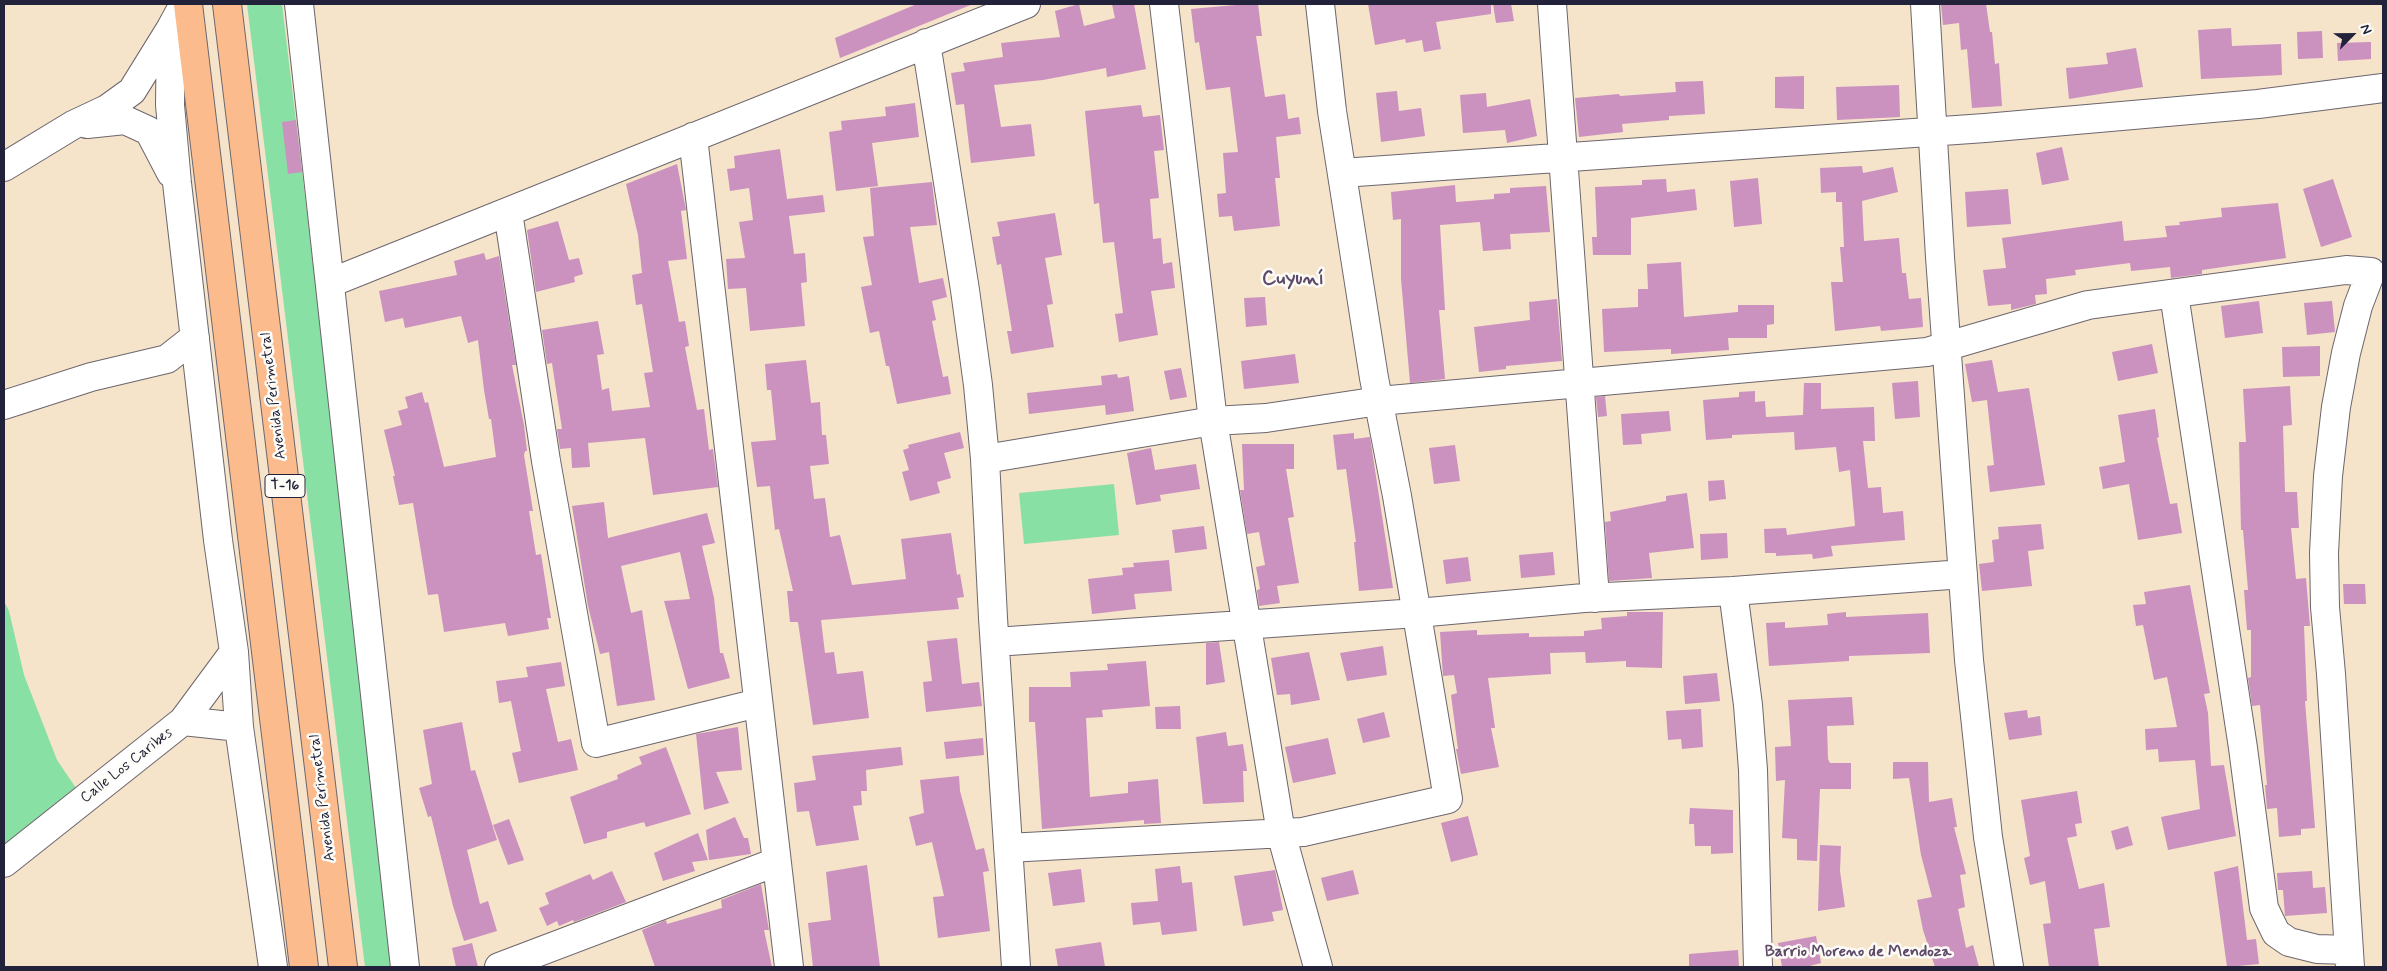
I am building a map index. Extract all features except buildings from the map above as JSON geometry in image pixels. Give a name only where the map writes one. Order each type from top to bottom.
[{"type":"highway","name":"T-16","points":[[188,4],[304,967]]},
{"type":"highway","name":"Avenida Perimetral","points":[[227,4],[343,967]]},
{"type":"street","points":[[4,167],[73,126],[107,109],[132,91],[184,4]]},
{"type":"street","points":[[299,4],[405,967]]},
{"type":"street","points":[[330,283],[1026,4]]},
{"type":"street","points":[[1164,4],[1213,421],[1280,833],[1318,967]]},
{"type":"street","points":[[1008,848],[1303,832],[1448,799],[1379,401],[1342,173],[1320,4]]},
{"type":"street","points":[[1552,4],[1595,598]]},
{"type":"street","points":[[1924,4],[1946,348],[1969,660],[1988,837],[2009,967]]},
{"type":"street","points":[[171,28],[170,105],[177,183],[234,652],[239,727],[273,967]]},
{"type":"street","points":[[926,43],[965,290],[985,459],[994,642],[1016,967]]},
{"type":"street","points":[[1342,173],[1932,132],[2258,104],[2352,94],[2383,88]]},
{"type":"street","points":[[73,126],[125,120],[149,131],[177,183]]},
{"type":"street","points":[[693,137],[789,967]]},
{"type":"street","points":[[508,212],[546,461],[596,743],[758,703]]},
{"type":"street","points":[[985,459],[1213,421],[1266,418],[1379,401],[1927,352],[1946,348],[2061,311],[2105,302],[2346,270],[2377,268]]},
{"type":"street","points":[[2174,294],[2264,908],[2276,933],[2289,942],[2349,959],[2325,607],[2324,553],[2328,476],[2336,407],[2346,353],[2358,306],[2377,268]]},
{"type":"street","points":[[4,404],[90,377],[167,358],[195,337]]},
{"type":"street","points":[[994,642],[1417,613],[1595,598],[1733,591],[1963,574]]},
{"type":"street","points":[[1733,591],[1750,724],[1758,967]]},
{"type":"street","name":"Calle Los Caribes","points":[[4,863],[183,721],[234,652]]},
{"type":"street","points":[[183,721],[239,727]]},
{"type":"street","points":[[499,967],[776,862]]},
{"type":"green space","points":[[247,4],[282,4],[397,967],[365,967]]},
{"type":"green space","points":[[1114,484],[1119,535],[1024,544],[1019,493]]},
{"type":"green space","points":[[4,601],[9,611],[24,675],[57,760],[82,797],[4,864]]},
{"type":"district","name":"Cuyuní","points":[[1293,280]]},
{"type":"district","name":"Barrio Moreno de Mendoza","points":[[1858,953]]}]
